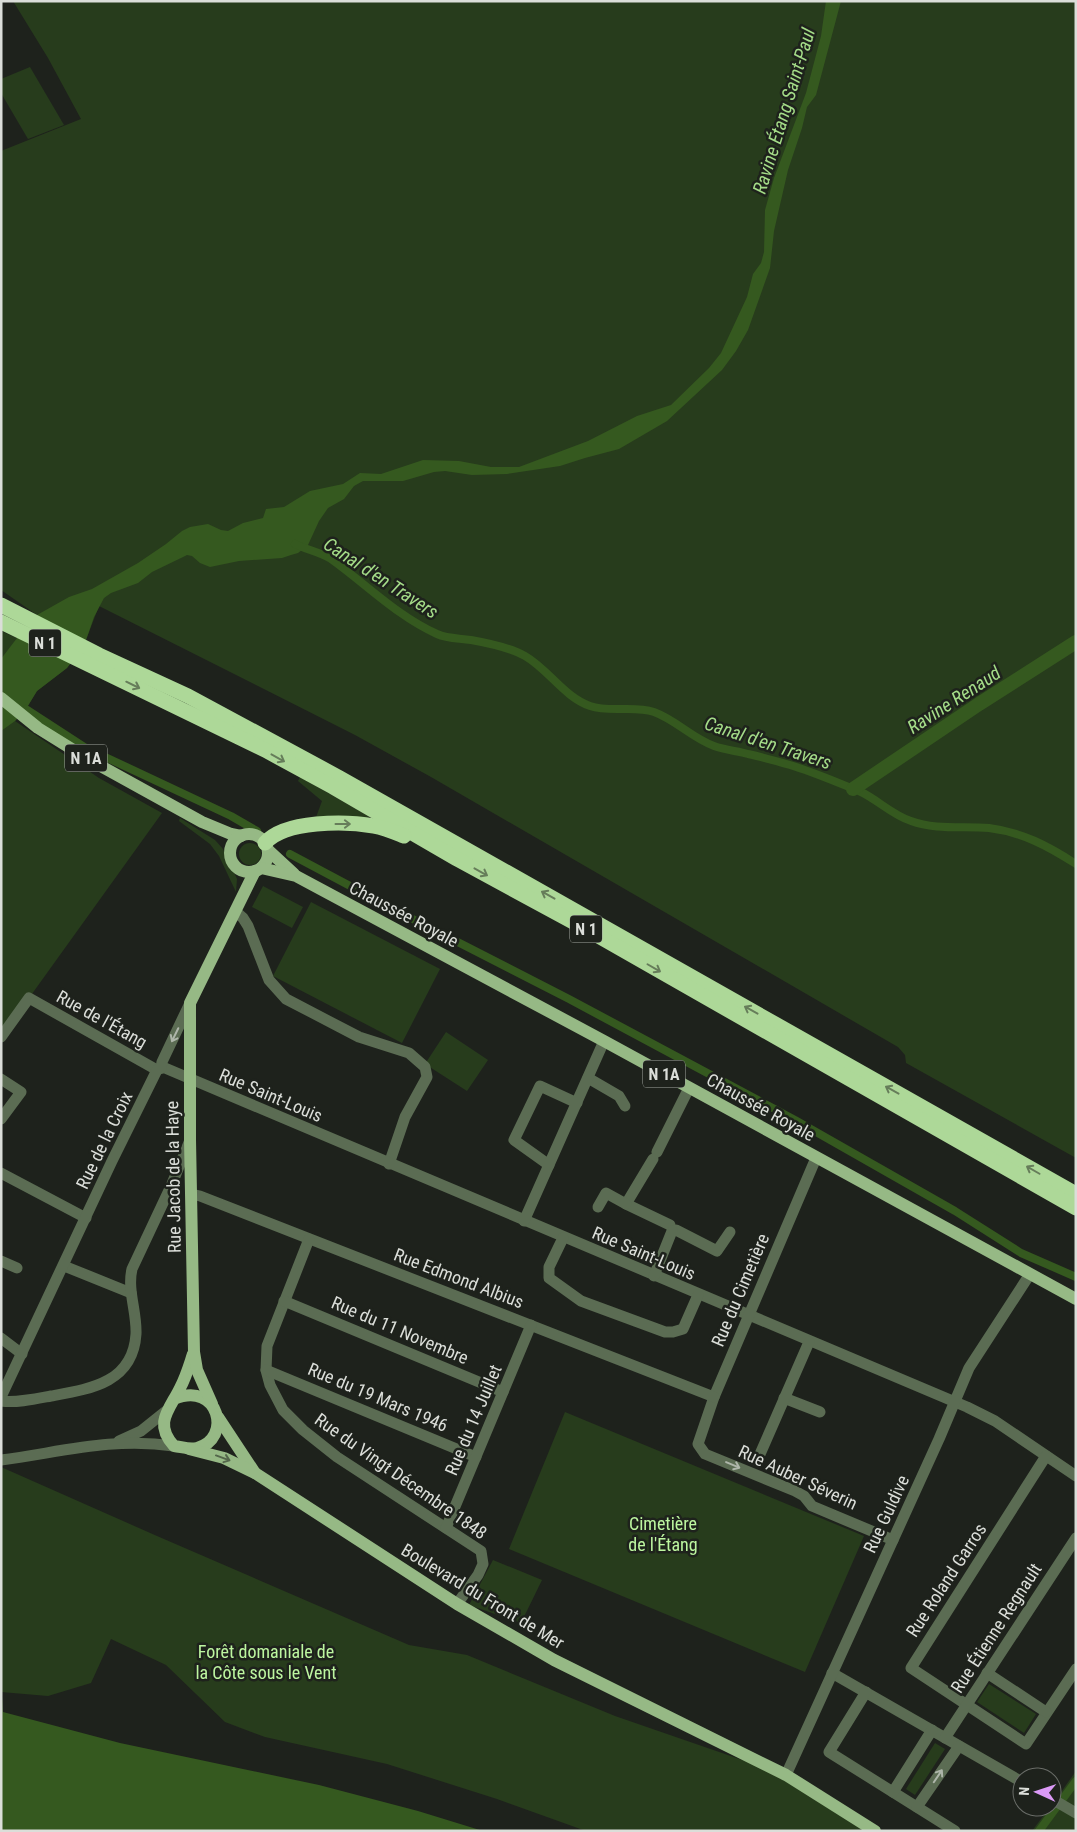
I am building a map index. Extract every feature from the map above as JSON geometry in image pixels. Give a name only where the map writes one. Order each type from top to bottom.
[{"type":"highway","name":"N 1","points":[[1,606],[25,617],[94,659],[404,827],[1076,1208]]},
{"type":"highway","name":"N 1","points":[[1,622],[188,696],[340,778],[1076,1194]]},
{"type":"highway","points":[[266,847],[275,834],[295,827],[320,824],[356,824],[384,828],[456,858]]},
{"type":"main road","name":"N 1A","points":[[1,698],[38,728],[88,759],[202,822],[241,836]]},
{"type":"main road","name":"N 1A","points":[[202,822],[231,850]]},
{"type":"main road","points":[[252,834],[257,836],[266,847],[268,857],[258,869],[248,872],[240,869],[232,861],[231,850],[234,842],[241,836],[252,834]]},
{"type":"main road","name":"Chaussée Royale","points":[[266,847],[296,876],[604,1041],[1076,1299]]},
{"type":"main road","name":"Rue de la Croix","points":[[237,905],[240,869]]},
{"type":"main road","name":"Chaussée Royale","points":[[258,869],[296,876]]},
{"type":"main road","name":"Rue de la Croix","points":[[190,1003],[237,905],[258,869]]},
{"type":"main road","name":"Rue Jacob de la Haye","points":[[190,1003],[190,1140],[194,1352],[197,1370],[212,1404]]},
{"type":"main road","name":"Rue Jacob de la Haye","points":[[174,1399],[186,1377],[194,1352]]},
{"type":"main road","points":[[187,1395],[196,1395],[205,1398],[212,1404],[218,1417],[217,1428],[213,1437],[198,1448],[174,1446],[165,1429],[164,1420],[166,1411],[174,1399],[187,1395]]},
{"type":"main road","name":"Boulevard du Front de Mer","points":[[218,1417],[255,1473]]},
{"type":"main road","name":"Boulevard du Front de Mer","points":[[189,1448],[224,1458],[255,1473],[457,1604],[554,1660],[786,1775],[875,1831]]},
{"type":"street","points":[[237,905],[248,926],[269,980],[286,999],[359,1037],[409,1053],[425,1067],[427,1077],[406,1117],[389,1164]]},
{"type":"street","name":"Rue de l'Étang","points":[[1,1037],[29,998],[159,1069],[190,1079]]},
{"type":"street","name":"Rue de la Croix","points":[[1,1397],[190,1003]]},
{"type":"street","points":[[524,1221],[604,1041]]},
{"type":"street","points":[[588,1078],[619,1096],[625,1106]]},
{"type":"street","points":[[1,1079],[21,1092],[1,1119]]},
{"type":"street","name":"Rue Saint-Louis","points":[[190,1079],[955,1403],[995,1421],[1076,1476]]},
{"type":"street","points":[[549,1165],[514,1140],[540,1086],[577,1104]]},
{"type":"street","points":[[626,1204],[655,1155],[689,1088]]},
{"type":"street","points":[[1,1401],[36,1399],[90,1389],[108,1381],[124,1366],[133,1353],[136,1333],[130,1275],[190,1140]]},
{"type":"street","name":"Rue du Cimetière","points":[[698,1438],[748,1315],[816,1158]]},
{"type":"street","points":[[2,1174],[86,1218]]},
{"type":"street","name":"Rue Edmond Albius","points":[[171,1186],[191,1190],[309,1239],[714,1397]]},
{"type":"street","points":[[598,1207],[606,1194],[718,1251],[730,1232]]},
{"type":"street","points":[[654,1276],[673,1229]]},
{"type":"street","points":[[563,1238],[549,1267],[549,1278],[581,1301],[665,1332],[673,1332],[683,1329],[698,1295]]},
{"type":"street","name":"Rue du Vingt Décembre 1848","points":[[309,1239],[267,1346],[266,1370],[270,1385],[283,1410],[303,1430],[338,1457],[481,1551],[483,1564],[478,1575],[457,1604]]},
{"type":"street","points":[[1,1261],[17,1268]]},
{"type":"street","points":[[64,1266],[131,1293]]},
{"type":"street","name":"Rue Guldive","points":[[786,1775],[974,1358],[1030,1274]]},
{"type":"street","name":"Rue du 11 Novembre","points":[[284,1301],[503,1392]]},
{"type":"street","name":"Rue du 14 Juillet","points":[[446,1528],[531,1325]]},
{"type":"street","points":[[1,1338],[22,1354]]},
{"type":"street","name":"Rue Auber Séverin","points":[[758,1461],[809,1342]]},
{"type":"street","name":"Rue du 19 Mars 1946","points":[[266,1370],[476,1457]]},
{"type":"street","points":[[784,1398],[820,1412]]},
{"type":"street","points":[[117,1442],[141,1431],[166,1411]]},
{"type":"street","name":"Rue Auber Séverin","points":[[698,1438],[698,1444],[705,1454],[804,1496],[812,1506],[893,1540]]},
{"type":"street","points":[[1,1460],[54,1450],[117,1442],[157,1443],[174,1446]]},
{"type":"street","name":"Rue Roland Garros","points":[[966,1705],[911,1668],[1046,1456]]},
{"type":"street","name":"Rue Étienne Regnault","points":[[945,1738],[1076,1538]]},
{"type":"street","points":[[966,1705],[1026,1744],[1076,1669]]},
{"type":"street","points":[[832,1673],[1012,1776]]},
{"type":"street","points":[[987,1673],[1046,1712]]},
{"type":"street","points":[[866,1692],[829,1752],[955,1831]]},
{"type":"street","points":[[893,1792],[932,1730]]},
{"type":"street","points":[[917,1807],[958,1746]]},
{"type":"street","points":[[1062,1805],[1076,1813]]},
{"type":"green space","points":[[13,1],[1076,1],[1076,1158],[906,1063],[905,1055],[898,1047],[431,777],[355,735],[99,606],[86,640],[67,668],[37,691],[26,709],[15,721],[99,778],[162,813],[1,1037],[1,631],[17,638],[37,615],[1,590],[1,151],[81,119],[48,58]]},
{"type":"green space","points":[[30,67],[64,125],[28,139],[1,93],[1,79]]},
{"type":"green space","points":[[300,777],[369,816],[368,820],[315,820],[322,801],[298,781]]},
{"type":"green space","points":[[180,818],[215,840],[223,849],[237,879],[236,892],[219,856],[210,844],[179,821]]},
{"type":"green space","points":[[250,843],[258,846],[261,854],[258,862],[250,865],[242,862],[239,854],[242,846]]},
{"type":"green space","points":[[263,886],[303,907],[292,928],[252,907]]},
{"type":"green space","points":[[311,902],[440,969],[402,1043],[273,976]]},
{"type":"green space","points":[[446,1032],[488,1060],[467,1091],[425,1064]]},
{"type":"green space","name":"Cimetière de l'Étang","points":[[565,1412],[864,1536],[805,1672],[509,1549]]},
{"type":"green space","name":"Forêt domaniale de la Côte sous le Vent","points":[[1,1467],[409,1645],[467,1655],[615,1716],[786,1775],[875,1831],[586,1831],[497,1799],[387,1764],[265,1737],[225,1722],[166,1665],[111,1639],[91,1683],[48,1696],[1,1692]]},
{"type":"green space","points":[[493,1560],[542,1580],[521,1623],[469,1605]]},
{"type":"green space","points":[[989,1684],[1036,1714],[1024,1733],[977,1702]]},
{"type":"green space","points":[[935,1743],[945,1749],[915,1795],[906,1789]]},
{"type":"green space","points":[[1076,1771],[1076,1831],[1032,1831],[1042,1817],[1062,1817],[1062,1791]]},
{"type":"shaded area","points":[[826,1],[841,1],[816,95],[807,107],[788,170],[774,231],[770,268],[748,330],[722,370],[667,421],[619,449],[560,466],[507,474],[472,475],[445,471],[434,472],[403,481],[363,481],[354,486],[344,499],[328,508],[319,521],[308,545],[298,553],[282,558],[239,561],[210,567],[187,555],[152,572],[138,583],[111,593],[104,598],[94,617],[86,640],[67,668],[37,691],[26,709],[15,721],[1,731],[1,659],[30,621],[69,597],[92,589],[138,563],[190,527],[208,524],[228,531],[243,523],[263,518],[266,509],[284,507],[310,491],[343,484],[360,473],[381,474],[423,460],[459,461],[491,467],[519,467],[588,441],[637,416],[671,405],[709,368],[721,353],[747,297],[753,274],[761,263],[764,252],[765,210],[774,178],[806,93],[821,36]]},
{"type":"shaded area","points":[[1,1681],[3,1712],[120,1743],[319,1785],[418,1811],[483,1831],[1,1831]]},
{"type":"waterway","name":"Canal d'en Travers","points":[[295,544],[331,559],[395,609],[422,627],[441,636],[498,646],[525,656],[564,690],[590,706],[654,712],[662,715],[706,743],[816,774],[859,791],[897,815],[911,821],[930,826],[989,828],[1013,833],[1045,846],[1076,864]]},
{"type":"waterway","name":"Ravine Renaud","points":[[853,789],[979,704],[1076,642]]},
{"type":"waterway","points":[[26,709],[86,748],[231,816],[257,831]]},
{"type":"waterway","points":[[290,854],[569,999],[795,1120],[955,1211],[1021,1253],[1076,1277]]},
{"type":"waterway","points":[[1039,1831],[1076,1781]]},
{"type":"water label","name":"Ravine Étang Saint-Paul","points":[[784,111]]}]
